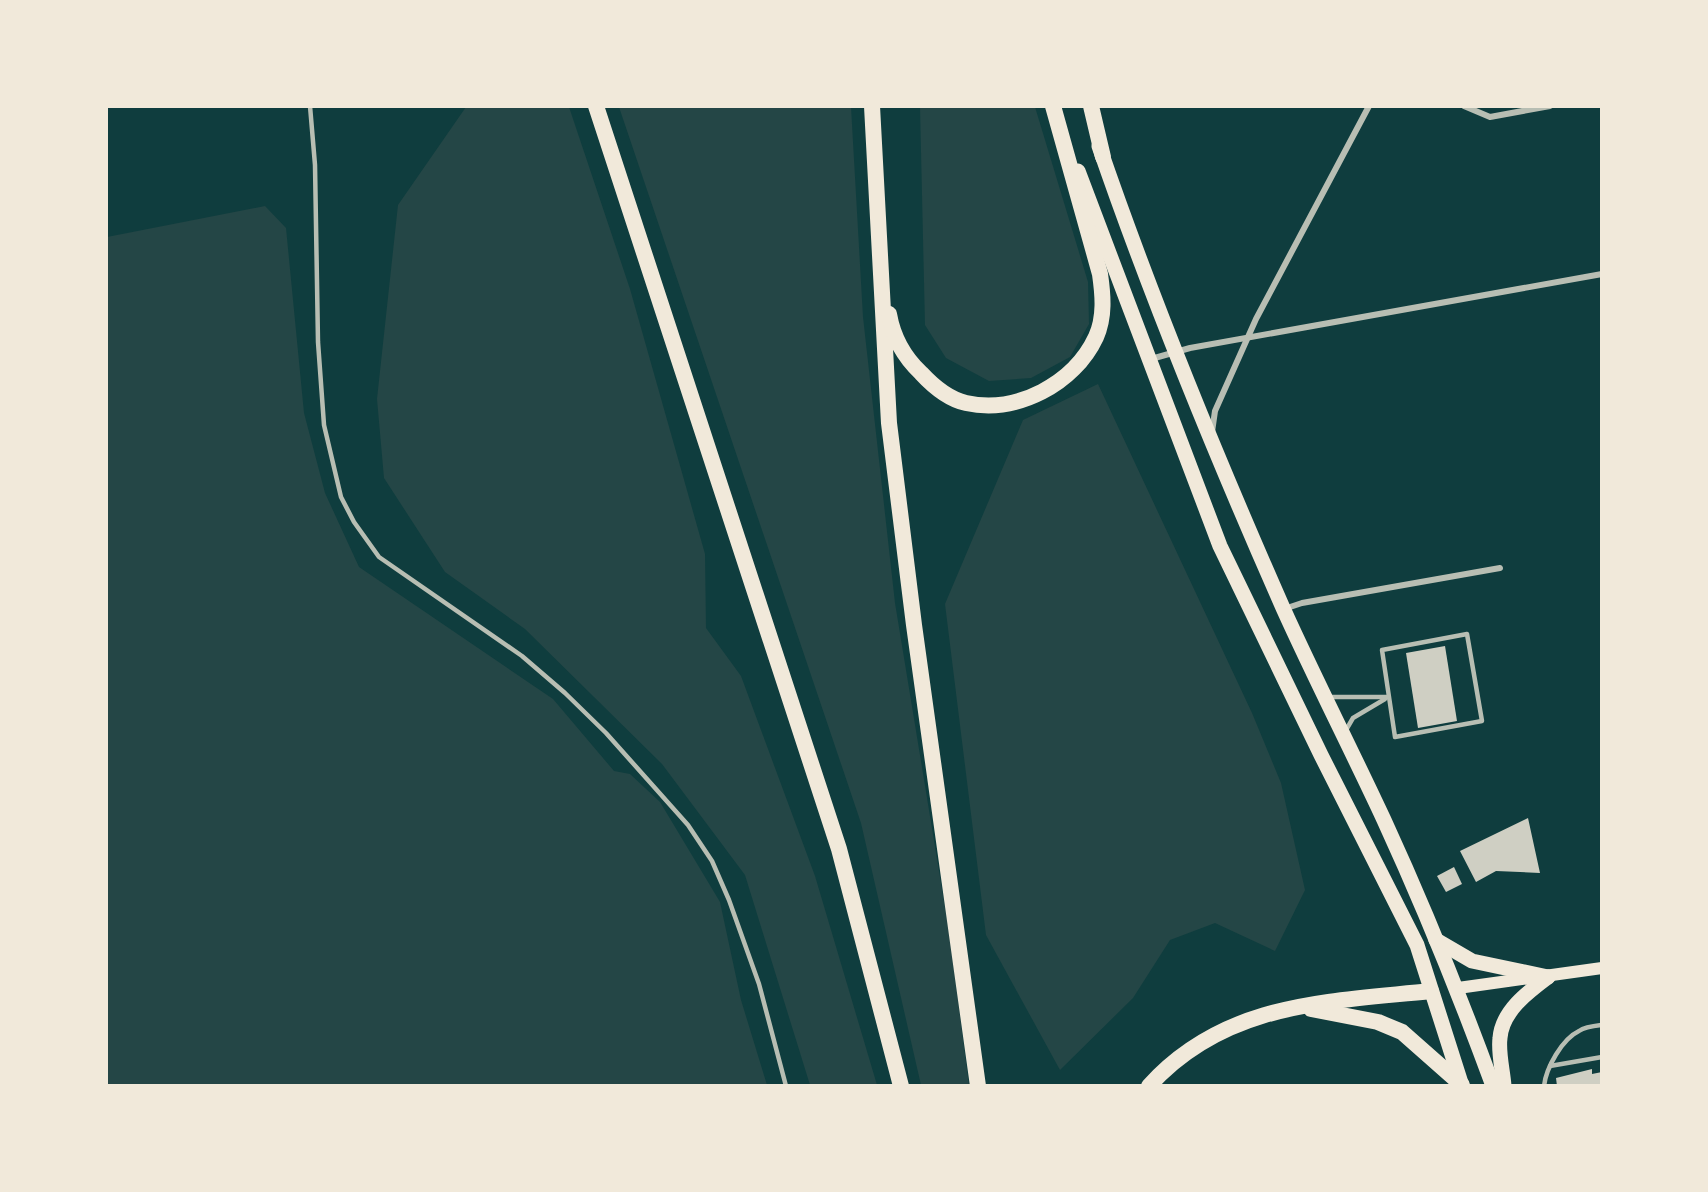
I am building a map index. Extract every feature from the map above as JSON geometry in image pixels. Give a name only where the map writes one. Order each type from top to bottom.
[{"type":"highway","points":[[596,106],[839,849],[901,1086]]},
{"type":"highway","points":[[872,106],[889,423],[914,625],[978,1086]]},
{"type":"highway","points":[[879,259],[890,323],[899,345],[908,360],[922,375],[949,396],[966,402],[986,405],[1022,400],[1041,393],[1073,371],[1096,337],[1102,317],[1103,295],[1100,274],[1054,106]]},
{"type":"highway","points":[[1091,106],[1103,157]]},
{"type":"highway","points":[[1149,1086],[1162,1071],[1187,1051],[1235,1025],[1295,1006],[1431,991]]},
{"type":"highway","points":[[1295,1006],[1378,1022],[1402,1032],[1462,1085]]},
{"type":"main road","points":[[1054,106],[1220,546],[1320,755],[1417,945],[1462,1085]]},
{"type":"main road","points":[[1086,106],[1175,353],[1210,439],[1284,609],[1458,988],[1493,1086]]},
{"type":"main road","points":[[1436,940],[1457,954],[1472,960],[1548,977]]},
{"type":"main road","points":[[1431,991],[1602,968]]},
{"type":"main road","points":[[1504,1086],[1500,1038],[1505,1020],[1522,998],[1548,977]]},
{"type":"street","points":[[1210,439],[1215,411],[1248,338],[1369,106]]},
{"type":"street","points":[[1464,106],[1490,117],[1550,106]]},
{"type":"street","points":[[1148,360],[1248,338],[1602,274]]},
{"type":"street","points":[[1284,609],[1302,603],[1500,568]]},
{"type":"lane","points":[[310,106],[315,165],[318,342],[324,425],[332,468],[345,506],[364,538],[379,557],[522,656],[565,693],[606,732],[688,825],[712,861],[729,900],[759,984],[786,1086]]},
{"type":"lane","points":[[1467,634],[1482,721],[1395,737],[1388,698],[1382,650],[1467,634]]},
{"type":"lane","points":[[1325,697],[1388,698]]},
{"type":"lane","points":[[1343,735],[1353,718],[1388,698]]},
{"type":"lane","points":[[1544,1086],[1550,1066],[1570,1036],[1581,1029],[1602,1025]]},
{"type":"lane","points":[[1550,1066],[1602,1057]]},
{"type":"shaded area","points":[[466,107],[569,107],[630,289],[705,554],[706,628],[741,676],[815,876],[877,1085],[810,1085],[745,875],[662,764],[525,629],[445,572],[384,478],[377,399],[398,205]]},
{"type":"shaded area","points":[[619,107],[851,107],[863,317],[895,603],[949,932],[969,1085],[921,1085],[861,823]]},
{"type":"shaded area","points":[[920,107],[1035,107],[1088,282],[1089,324],[1070,357],[1031,378],[989,381],[946,358],[925,325]]},
{"type":"shaded area","points":[[265,206],[286,228],[304,413],[325,493],[359,567],[553,699],[614,771],[630,774],[660,802],[720,902],[741,1000],[767,1085],[107,1085],[107,237]]},
{"type":"shaded area","points":[[1098,384],[1252,713],[1281,783],[1305,890],[1275,951],[1215,923],[1170,940],[1133,998],[1060,1070],[986,935],[945,604],[1023,420]]},
{"type":"building","points":[[1445,646],[1457,721],[1418,728],[1406,653]]},
{"type":"building","points":[[1528,818],[1540,873],[1496,871],[1476,882],[1460,851]]},
{"type":"building","points":[[1454,867],[1462,884],[1446,892],[1437,876]]},
{"type":"building","points":[[1592,1069],[1592,1074],[1602,1072],[1602,1086],[1557,1086],[1556,1078]]}]
